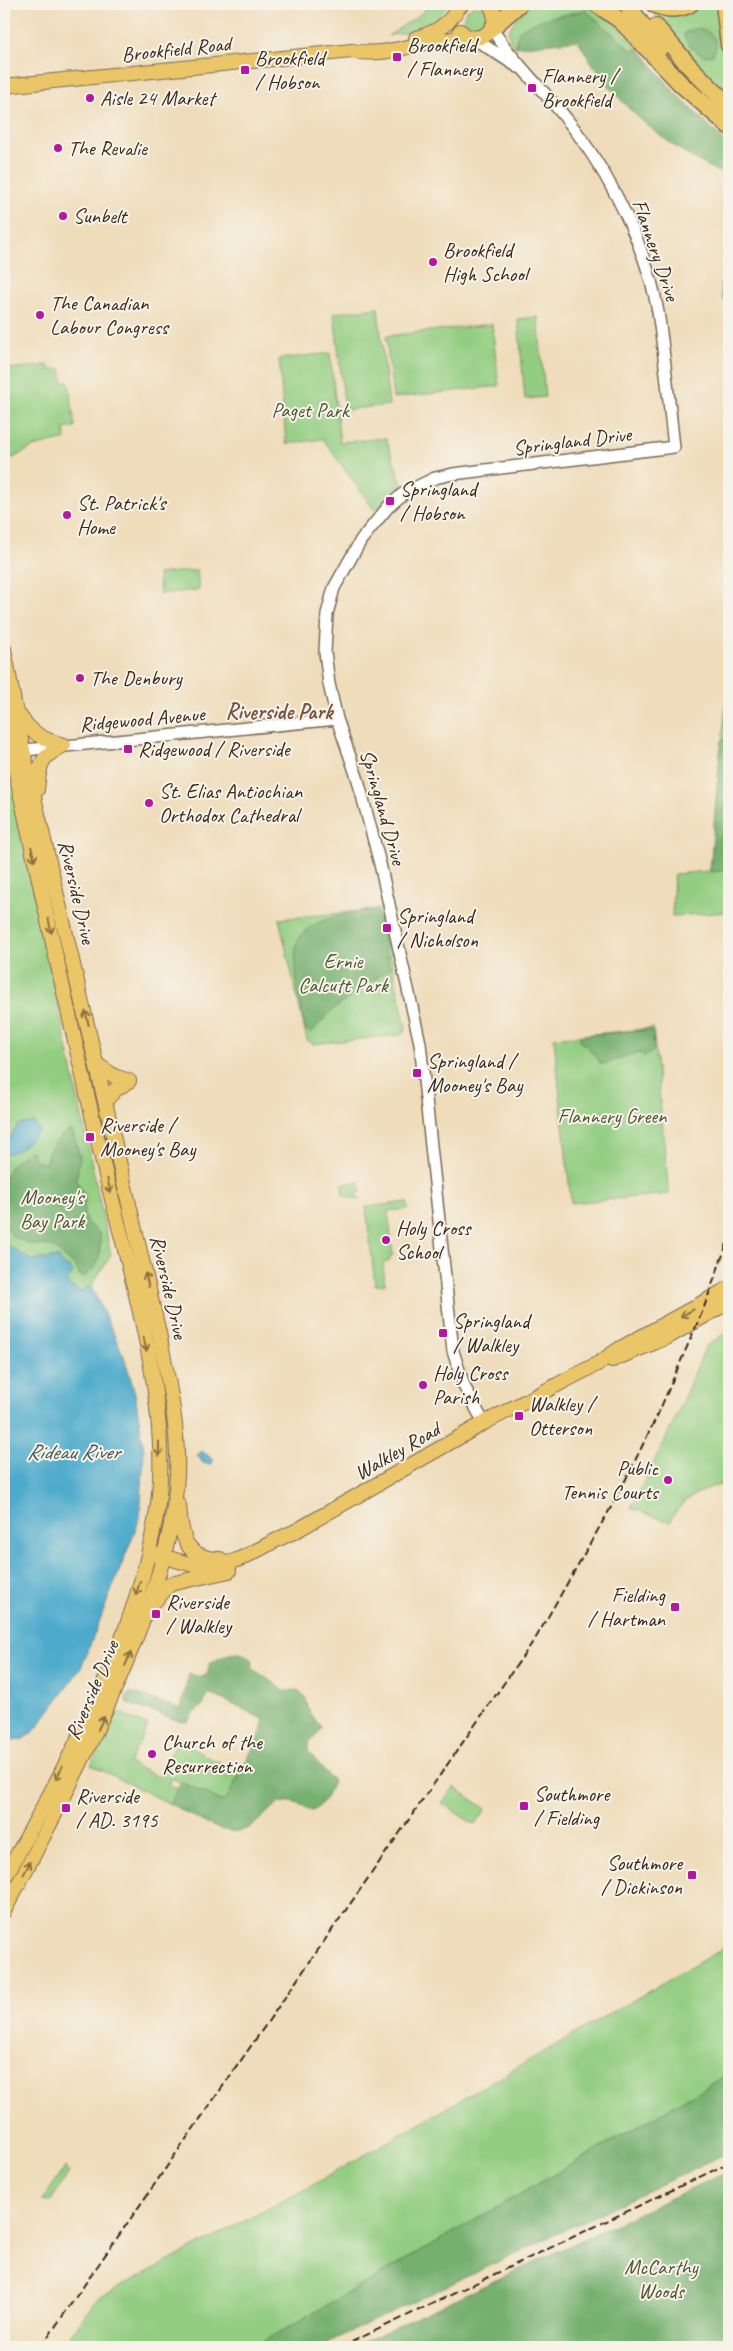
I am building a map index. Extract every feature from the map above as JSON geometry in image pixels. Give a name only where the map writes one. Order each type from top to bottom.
[{"type":"highway","points":[[495,16],[518,4]]},
{"type":"highway","points":[[597,4],[621,21],[681,84],[729,125]]},
{"type":"highway","points":[[627,4],[681,74],[729,125]]},
{"type":"highway","points":[[640,4],[690,68],[729,106]]},
{"type":"highway","points":[[654,4],[674,9],[690,4]]},
{"type":"highway","points":[[724,4],[729,45]]},
{"type":"main road","name":"Brookfield Road","points":[[352,51],[366,45],[396,42],[436,31],[449,23],[459,6]]},
{"type":"main road","points":[[459,6],[457,26],[470,37]]},
{"type":"main road","name":"Brookfield Road","points":[[4,86],[352,51],[368,54],[403,50],[429,42],[481,37],[495,16]]},
{"type":"main road","name":"Riverside Drive","points":[[4,649],[10,713],[17,751],[22,811],[150,1369],[158,1427],[159,1472],[158,1503],[148,1555],[129,1617],[97,1698],[4,1878]]},
{"type":"main road","points":[[10,713],[30,731],[43,739],[64,745]]},
{"type":"main road","points":[[36,803],[40,766],[43,757],[64,745]]},
{"type":"main road","name":"Riverside Drive","points":[[4,1911],[82,1763],[110,1704],[146,1611],[163,1559],[177,1475],[174,1413],[168,1378],[98,1065],[36,803],[17,751]]},
{"type":"main road","points":[[98,1065],[114,1076],[129,1081],[115,1090],[106,1100]]},
{"type":"main road","name":"Walkley Road","points":[[148,1555],[194,1565],[213,1566],[233,1562],[276,1539],[294,1532],[484,1423],[599,1363],[619,1349],[729,1288]]},
{"type":"main road","name":"Walkley Road","points":[[599,1363],[621,1358],[668,1337],[729,1302]]},
{"type":"main road","points":[[177,1475],[181,1528],[186,1543],[193,1551],[199,1555],[215,1559],[230,1558],[255,1551]]},
{"type":"main road","name":"Walkley Road","points":[[163,1559],[198,1572],[229,1570],[250,1562],[278,1546],[294,1532]]},
{"type":"main road","points":[[146,1611],[170,1584],[229,1570]]},
{"type":"street","name":"Flannery Drive","points":[[495,16],[520,67]]},
{"type":"street","name":"Flannery Drive","points":[[470,37],[520,67],[563,113],[619,198],[631,226],[658,311],[674,448]]},
{"type":"street","name":"Springland Drive","points":[[484,1423],[464,1386],[453,1351],[420,1043],[380,864],[358,780],[337,719],[329,684],[325,652],[327,614],[334,588],[346,563],[361,540],[388,507],[404,493],[435,478],[453,474],[674,448]]},
{"type":"street","name":"Ridgewood Avenue","points":[[17,751],[337,719]]},
{"type":"green space","points":[[430,4],[448,4],[437,19],[430,24],[415,30],[388,36],[422,13]]},
{"type":"green space","points":[[526,4],[587,6],[614,22],[640,50],[631,50],[585,10],[559,16],[516,39],[516,47],[512,47],[508,31]]},
{"type":"green space","points":[[720,4],[729,64],[729,97],[662,25],[650,8]]},
{"type":"green space","points":[[476,6],[485,9],[488,18],[485,27],[476,30],[467,27],[464,18],[467,9]]},
{"type":"green space","points":[[585,10],[631,50],[640,50],[675,93],[729,145],[729,177],[683,152],[642,121],[607,84],[578,40],[516,47],[519,31],[527,26],[535,22]]},
{"type":"green space","points":[[697,28],[714,37],[716,45],[713,55],[700,54],[689,45],[684,37],[684,33]]},
{"type":"green space","points":[[378,308],[389,405],[345,410],[334,313]]},
{"type":"green space","points":[[538,317],[545,397],[525,399],[518,319]]},
{"type":"green space","points":[[492,324],[499,386],[393,398],[386,336]]},
{"type":"green space","name":"Paget Park","points":[[330,353],[340,442],[386,438],[403,488],[374,510],[323,439],[286,444],[279,359]]},
{"type":"green space","points":[[48,365],[50,370],[61,369],[63,382],[69,382],[75,427],[64,429],[66,439],[33,447],[4,463],[4,369]]},
{"type":"green space","points":[[197,570],[199,590],[160,594],[158,574]]},
{"type":"green space","points":[[726,703],[729,703],[729,912],[672,916],[674,874],[710,871]]},
{"type":"green space","points":[[729,739],[729,870],[710,872],[721,740]]},
{"type":"green space","name":"Mooney's Bay Park","points":[[4,748],[111,1255],[91,1286],[80,1292],[66,1283],[62,1265],[42,1258],[32,1261],[4,1243]]},
{"type":"green space","points":[[376,909],[390,968],[331,1011],[311,1033],[304,1028],[298,993],[295,951],[300,937],[318,923],[342,915]]},
{"type":"green space","name":"Ernie Calcutt Park","points":[[380,909],[406,1027],[405,1032],[400,1035],[313,1044],[307,1040],[279,919]]},
{"type":"green space","name":"Flannery Green","points":[[653,1028],[669,1194],[571,1203],[554,1038]]},
{"type":"green space","points":[[649,1030],[653,1033],[654,1048],[652,1052],[644,1056],[640,1053],[630,1055],[601,1064],[586,1045],[580,1042],[580,1037],[585,1035]]},
{"type":"green space","points":[[70,1130],[73,1132],[80,1158],[76,1179],[85,1197],[84,1216],[87,1223],[100,1234],[98,1259],[93,1269],[83,1277],[80,1276],[76,1267],[52,1246],[34,1245],[13,1237],[4,1221],[4,1180],[11,1165],[29,1151],[32,1152],[34,1159],[45,1164],[49,1150],[61,1136]]},
{"type":"green space","points":[[360,1182],[361,1192],[356,1194],[361,1200],[343,1195],[342,1184]]},
{"type":"green space","points":[[407,1202],[408,1209],[388,1211],[393,1255],[390,1256],[390,1261],[383,1263],[385,1284],[375,1285],[366,1207]]},
{"type":"green space","points":[[729,1331],[729,1481],[711,1487],[687,1500],[680,1506],[670,1522],[631,1508],[670,1430],[706,1346]]},
{"type":"green space","points":[[240,1653],[250,1657],[253,1661],[252,1668],[282,1689],[287,1691],[296,1690],[305,1696],[310,1714],[321,1727],[318,1733],[309,1741],[308,1751],[333,1781],[323,1802],[312,1811],[299,1804],[284,1802],[277,1805],[252,1826],[238,1831],[230,1831],[203,1822],[170,1804],[181,1782],[221,1801],[226,1800],[260,1735],[264,1724],[263,1719],[209,1693],[203,1705],[192,1714],[189,1721],[182,1722],[127,1703],[126,1699],[130,1693],[138,1694],[181,1709],[189,1674],[201,1677],[207,1675],[210,1663],[229,1654]]},
{"type":"green space","points":[[116,1711],[148,1726],[129,1763],[158,1777],[178,1741],[240,1774],[226,1800],[221,1801],[171,1778],[170,1785],[178,1789],[170,1804],[91,1765]]},
{"type":"green space","points":[[454,1787],[486,1809],[475,1825],[442,1803]]},
{"type":"green space","points":[[729,1945],[729,2074],[254,2347],[63,2347],[95,2300],[309,2187]]},
{"type":"green space","points":[[729,2074],[729,2152],[318,2347],[254,2347]]},
{"type":"green space","points":[[65,2167],[70,2171],[50,2202],[42,2201]]},
{"type":"green space","name":"McCarthy Woods","points":[[729,2171],[729,2347],[353,2347]]},
{"type":"water","points":[[728,282],[729,298],[723,300],[720,284]]},
{"type":"water","points":[[33,1122],[40,1130],[19,1150],[4,1155],[4,1146],[18,1125]]},
{"type":"water","name":"Rideau River","points":[[4,1243],[32,1261],[58,1257],[62,1265],[69,1267],[73,1273],[66,1283],[80,1292],[91,1286],[124,1356],[135,1393],[144,1452],[140,1518],[81,1668],[36,1729],[24,1739],[8,1740],[4,1743]]},
{"type":"water","points":[[202,1451],[213,1459],[210,1465],[203,1463],[197,1455]]},
{"type":"railway","points":[[41,2347],[537,1636],[618,1495],[658,1414],[703,1310],[729,1238]]},
{"type":"railway","points":[[341,2347],[729,2163]]},
{"type":"place","name":"Brookfield / Flannery","points":[[397,57]]},
{"type":"place","name":"Brookfield / Hobson","points":[[245,70]]},
{"type":"place","name":"Flannery / Brookfield","points":[[532,88]]},
{"type":"place","name":"Aisle 24 Market","points":[[90,98]]},
{"type":"place","name":"The Revalie","points":[[58,148]]},
{"type":"place","name":"Sunbelt","points":[[63,216]]},
{"type":"place","name":"Brookfield High School","points":[[433,262]]},
{"type":"place","name":"The Canadian Labour Congress","points":[[40,315]]},
{"type":"place","name":"Springland / Hobson","points":[[390,501]]},
{"type":"place","name":"St. Patrick's Home","points":[[67,515]]},
{"type":"place","name":"The Denbury","points":[[80,678]]},
{"type":"place","name":"Ridgewood / Riverside","points":[[128,749]]},
{"type":"place","name":"St. Elias Antiochian Orthodox Cathedral","points":[[149,803]]},
{"type":"place","name":"Springland / Nicholson","points":[[387,928]]},
{"type":"place","name":"Springland / Mooney's Bay","points":[[417,1073]]},
{"type":"place","name":"Riverside / Mooney's Bay","points":[[90,1137]]},
{"type":"place","name":"Holy Cross School","points":[[386,1240]]},
{"type":"place","name":"Springland / Walkley","points":[[443,1333]]},
{"type":"place","name":"Holy Cross Parish","points":[[423,1385]]},
{"type":"place","name":"Walkley / Otterson","points":[[519,1416]]},
{"type":"place","name":"Public Tennis Courts","points":[[668,1480]]},
{"type":"place","name":"Fielding / Hartman","points":[[675,1607]]},
{"type":"place","name":"Riverside / Walkley","points":[[156,1614]]},
{"type":"place","name":"Church of the Resurrection","points":[[152,1754]]},
{"type":"place","name":"Southmore / Fielding","points":[[524,1806]]},
{"type":"place","name":"Riverside / AD. 3195","points":[[66,1808]]},
{"type":"place","name":"Southmore / Dickinson","points":[[692,1875]]},
{"type":"district","name":"Riverside Park","points":[[279,712]]}]
